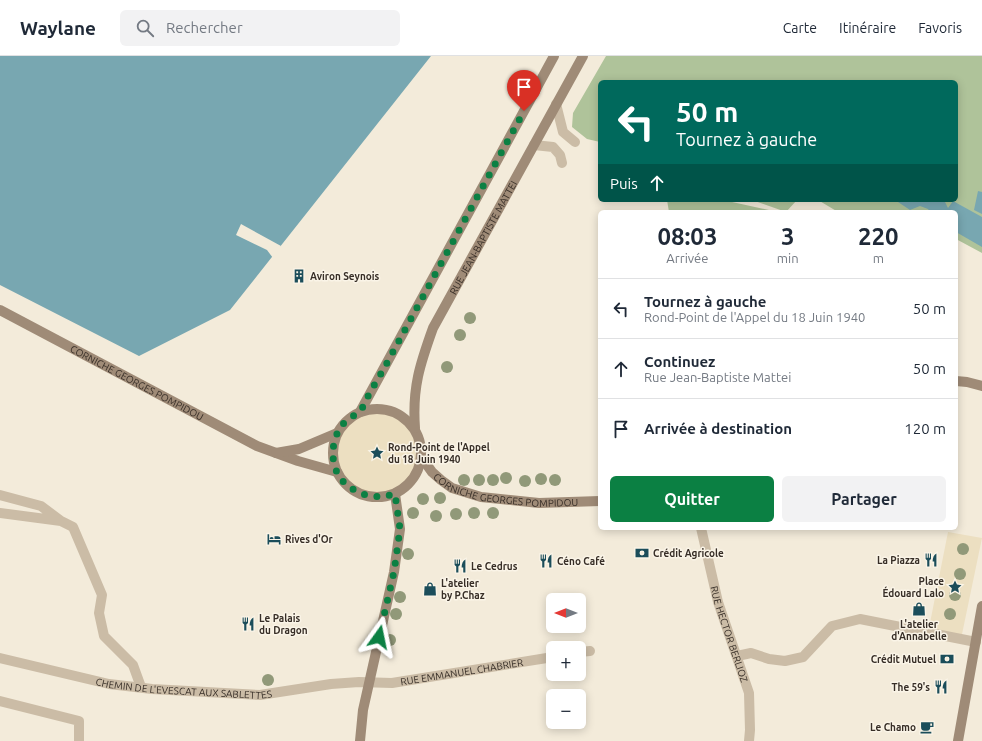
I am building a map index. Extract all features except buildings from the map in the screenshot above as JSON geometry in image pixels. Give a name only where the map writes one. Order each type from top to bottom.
[{"type":"main road","points":[[360,412],[554,56]]},
{"type":"main road","name":"RUE JEAN-BAPTISTE MATTEI","points":[[415,428],[413,407],[416,383],[424,353],[433,328],[583,56]]},
{"type":"main road","name":"CORNICHE GEORGES POMPIDOU","points":[[0,310],[257,446],[274,453],[337,472]]},
{"type":"main road","points":[[958,381],[982,386]]},
{"type":"main road","points":[[372,408],[384,408],[396,412],[406,418],[415,428],[422,447],[422,458],[417,473],[408,485],[395,494],[375,497],[356,492],[345,483],[337,472],[333,459],[333,446],[337,433],[350,417],[372,408]]},
{"type":"main road","points":[[274,453],[299,449],[337,433]]},
{"type":"main road","name":"CORNICHE GEORGES POMPIDOU","points":[[422,458],[432,472],[452,488],[481,497],[539,504],[598,501]]},
{"type":"main road","points":[[360,741],[363,710],[395,564],[400,529],[395,494]]},
{"type":"main road","points":[[958,741],[982,606]]},
{"type":"street","points":[[556,104],[563,132],[576,142]]},
{"type":"street","points":[[534,144],[554,147],[560,155],[562,163]]},
{"type":"street","points":[[0,495],[41,506],[61,521],[73,527],[102,595],[99,613],[104,636],[133,665],[141,687]]},
{"type":"street","points":[[0,513],[61,521]]},
{"type":"street","name":"RUE HECTOR BERLIOZ","points":[[701,530],[718,602],[749,692],[749,741]]},
{"type":"street","points":[[737,656],[751,653],[769,659],[785,661],[803,657],[832,626],[860,619],[976,642]]},
{"type":"street","points":[[586,651],[590,651]]},
{"type":"street","name":"CHEMIN DE L'EVESCAT AUX SABLETTES","points":[[0,658],[109,684],[260,695],[331,684],[370,682]]},
{"type":"street","name":"RUE EMMANUEL CHABRIER","points":[[370,682],[392,683],[546,658]]},
{"type":"street","points":[[0,701],[79,721],[79,741]]},
{"type":"green space","points":[[606,56],[982,56],[982,253],[958,240],[958,210],[835,210],[821,202],[958,202],[958,80],[598,80],[598,142],[587,139],[572,127],[573,113]]},
{"type":"green space","points":[[667,202],[732,202],[769,210],[669,210]]},
{"type":"green space","points":[[758,202],[795,202],[788,210],[780,210]]},
{"type":"shaded area","name":"Rond-Point de l'Appel du 18 Juin 1940","points":[[368,409],[386,409],[402,416],[414,428],[421,444],[421,462],[414,478],[402,490],[386,497],[368,497],[352,490],[340,478],[333,462],[333,444],[340,428],[352,416]]},
{"type":"shaded area","name":"Place Édouard Lalo","points":[[948,532],[982,538],[961,639],[928,633]]},
{"type":"water","points":[[0,56],[431,56],[230,310],[139,356],[0,285]]},
{"type":"water","points":[[978,191],[982,192],[982,214],[974,210]]},
{"type":"water","points":[[898,202],[945,202],[948,208],[952,202],[955,202],[982,217],[982,247],[958,233],[958,210],[929,210],[920,206],[910,210]]},
{"type":"pier","points":[[241,224],[281,246],[273,258],[267,250],[236,235]]},
{"type":"place","name":"Aviron Seynois","points":[[299,276]]},
{"type":"place","name":"Rond-Point de l'Appel du 18 Juin 1940","points":[[377,453]]},
{"type":"place","name":"Rives d'Or","points":[[274,539]]},
{"type":"place","name":"Crédit Agricole","points":[[642,553]]},
{"type":"place","name":"La Piazza","points":[[931,560]]},
{"type":"place","name":"Céno Café","points":[[546,561]]},
{"type":"place","name":"Le Cedrus","points":[[460,566]]},
{"type":"place","name":"Place Édouard Lalo","points":[[955,587]]},
{"type":"place","name":"L'atelier by P.Chaz","points":[[430,589]]},
{"type":"place","name":"L'atelier d'Annabelle","points":[[919,609]]},
{"type":"place","name":"Le Palais du Dragon","points":[[248,624]]},
{"type":"place","name":"Crédit Mutuel","points":[[947,659]]},
{"type":"place","name":"The 59's","points":[[941,687]]},
{"type":"place","name":"Le Chamo","points":[[927,727]]},
{"type":"route","points":[[379,637],[394,572],[400,529],[395,494],[382,497],[368,496],[356,492],[345,483],[337,472],[333,459],[333,446],[337,433],[343,424],[350,417],[360,412],[524,111]]}]
